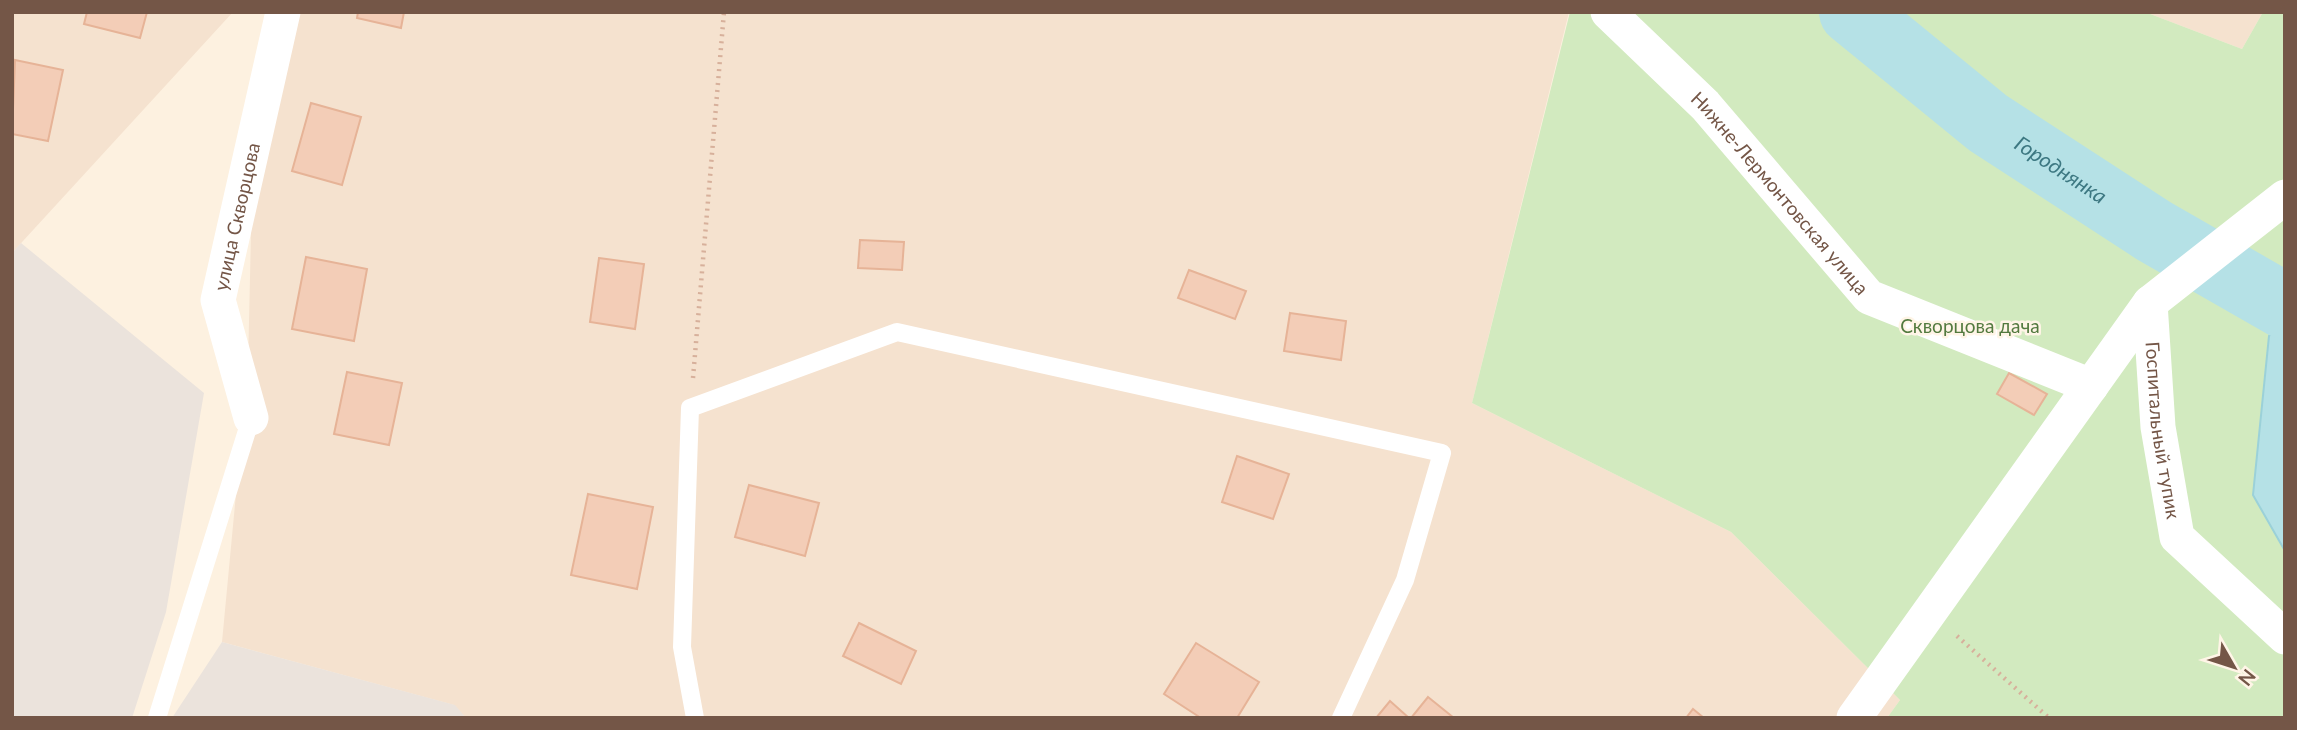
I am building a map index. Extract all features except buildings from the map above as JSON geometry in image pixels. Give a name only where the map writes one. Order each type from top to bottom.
[{"type":"street","name":"улица Скворцова","points":[[251,418],[218,300],[283,12]]},
{"type":"street","name":"Нижне-Лермонтовская улица","points":[[1608,12],[1705,105],[1869,297],[2091,386]]},
{"type":"street","points":[[1854,718],[2150,303],[2285,197]]},
{"type":"street","name":"Госпитальный тупик","points":[[2150,303],[2158,427],[2177,537],[2285,637]]},
{"type":"lane","points":[[695,718],[682,647],[690,408],[897,332],[1442,453],[1405,580],[1341,718]]},
{"type":"lane","points":[[157,718],[251,418]]},
{"type":"path","points":[[690,408],[724,12]]},
{"type":"path","points":[[1930,612],[2049,718]]},
{"type":"shaded area","points":[[12,12],[233,12],[12,253]]},
{"type":"shaded area","points":[[293,12],[1569,12],[1472,403],[1731,532],[1900,700],[1887,718],[466,718],[454,705],[222,642],[248,367],[252,188]]},
{"type":"shaded area","points":[[2145,12],[2263,12],[2242,49]]},
{"type":"shaded area","points":[[21,243],[204,393],[166,612],[132,718],[12,718],[12,253]]},
{"type":"shaded area","points":[[222,642],[455,705],[466,718],[172,718]]},
{"type":"green space","name":"Скворцова дача","points":[[1570,12],[2145,12],[2242,49],[2263,12],[2285,12],[2285,718],[1887,718],[1900,700],[1731,532],[1472,403]]},
{"type":"water","points":[[2285,318],[2285,551],[2253,495],[2269,336]]},
{"type":"waterway","name":"Городнянка","points":[[1852,12],[1988,123],[2154,231],[2285,306]]}]
